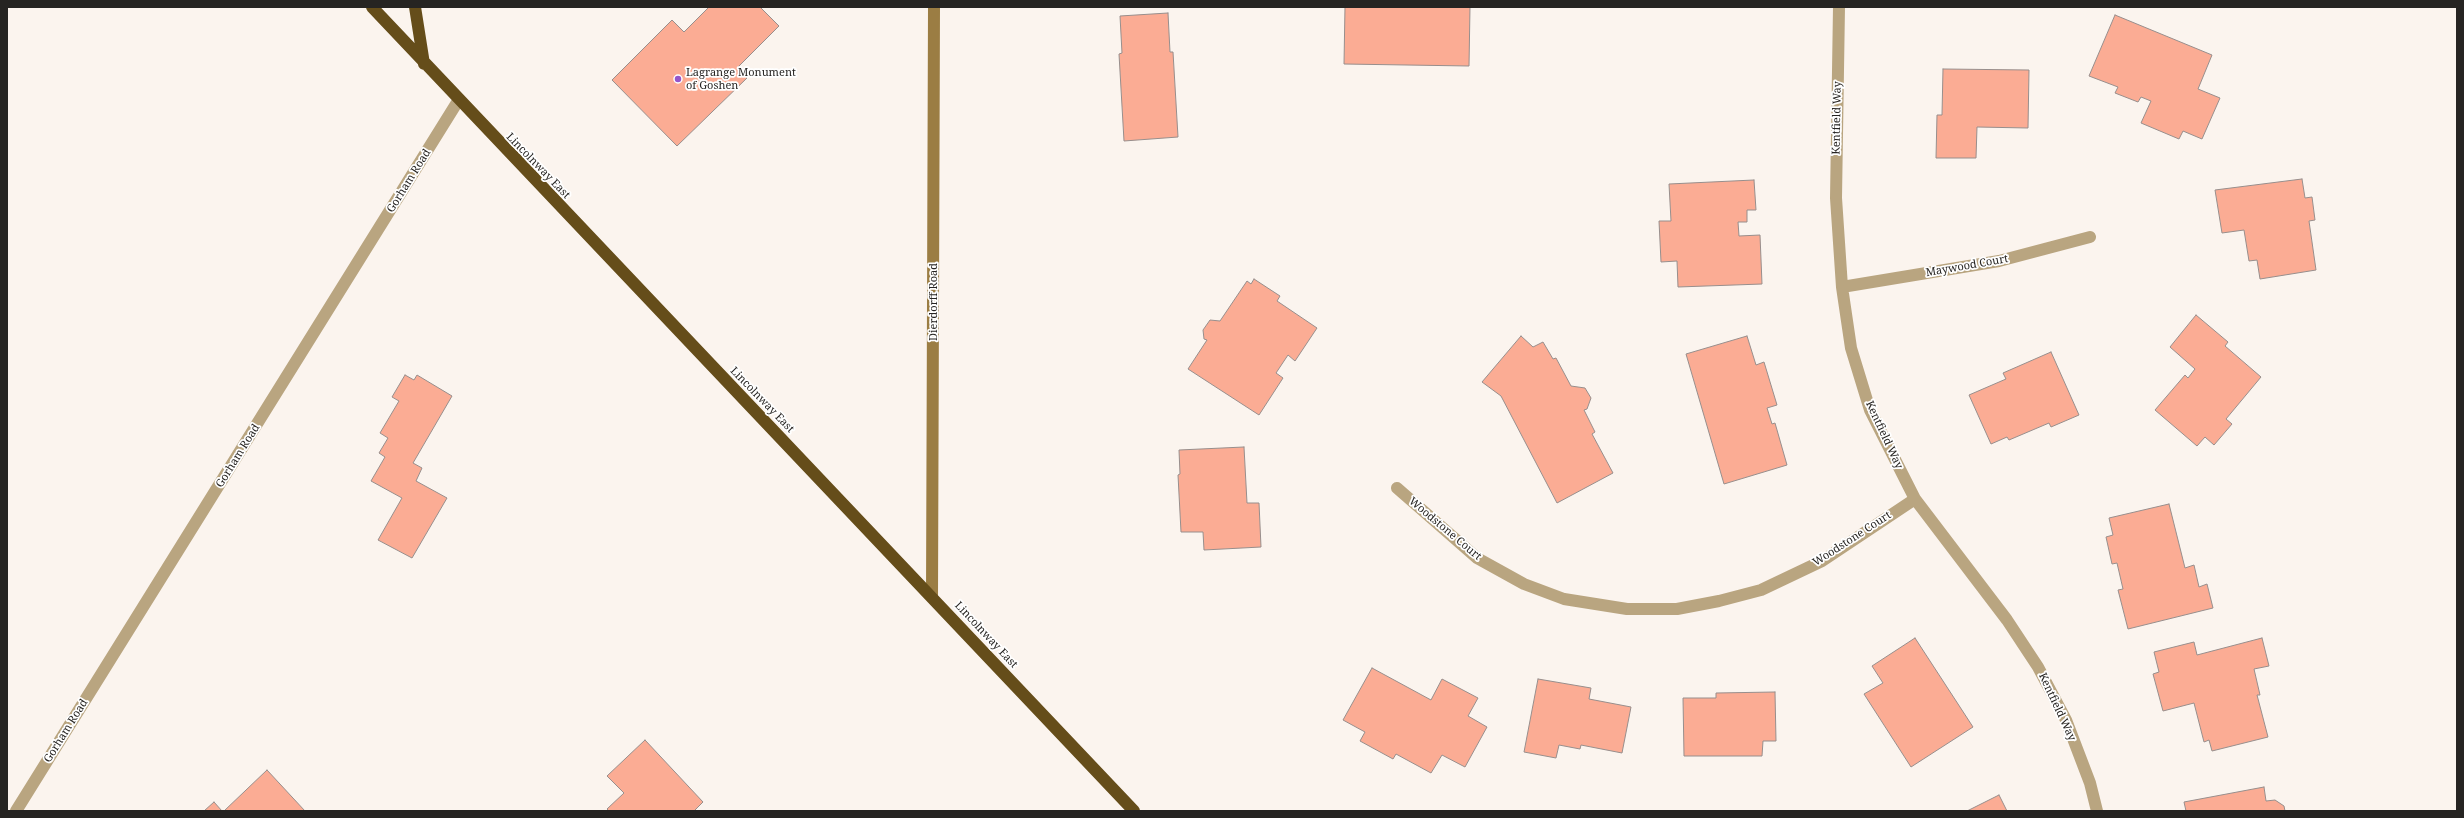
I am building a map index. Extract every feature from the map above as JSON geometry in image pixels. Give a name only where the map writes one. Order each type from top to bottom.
[{"type":"highway","name":"Lincolnway East","points":[[372,7],[458,101],[1134,811]]},
{"type":"highway","points":[[415,7],[424,64]]},
{"type":"street","name":"Dierdorff Road","points":[[932,598],[935,91],[934,7]]},
{"type":"street","name":"Kentfield Way","points":[[1839,7],[1836,198],[1842,287],[1851,348],[1870,410],[1915,499],[2007,620],[2038,667],[2066,720],[2090,783],[2097,811]]},
{"type":"street","name":"Gorham Road","points":[[16,811],[458,101]]},
{"type":"street","name":"Maywood Court","points":[[1842,287],[1999,261],[2090,237]]},
{"type":"street","name":"Woodstone Court","points":[[1397,488],[1477,558],[1524,584],[1564,598],[1627,609],[1677,609],[1719,601],[1761,590],[1822,561],[1915,499]]},
{"type":"building","points":[[709,7],[760,7],[779,26],[737,68],[747,78],[677,146],[612,80],[672,20],[684,32]]},
{"type":"building","points":[[1345,7],[1470,7],[1469,66],[1344,64]]},
{"type":"building","points":[[1168,13],[1170,52],[1173,52],[1178,137],[1124,141],[1119,54],[1122,53],[1120,16]]},
{"type":"building","points":[[2115,15],[2212,55],[2198,89],[2220,98],[2202,139],[2183,131],[2179,139],[2141,123],[2151,101],[2141,97],[2138,102],[2115,93],[2118,87],[2089,76]]},
{"type":"building","points":[[1943,69],[2029,70],[2028,128],[1977,127],[1976,158],[1936,158],[1937,115],[1942,115]]},
{"type":"building","points":[[2302,179],[2305,198],[2312,197],[2315,220],[2309,221],[2316,270],[2260,279],[2257,260],[2249,261],[2244,230],[2222,233],[2215,190]]},
{"type":"building","points":[[1754,180],[1756,210],[1747,210],[1747,222],[1738,222],[1739,236],[1760,235],[1762,284],[1678,287],[1677,261],[1661,262],[1659,221],[1671,221],[1669,184]]},
{"type":"building","points":[[1254,279],[1280,296],[1277,301],[1317,328],[1295,361],[1288,355],[1276,373],[1283,378],[1259,415],[1188,369],[1207,340],[1204,339],[1203,330],[1210,320],[1220,321],[1247,281],[1251,284]]},
{"type":"building","points":[[2196,315],[2228,342],[2225,346],[2261,377],[2226,419],[2232,424],[2214,445],[2205,437],[2197,446],[2155,410],[2185,375],[2188,378],[2195,369],[2170,347]]},
{"type":"building","points":[[1521,336],[1533,347],[1543,342],[1553,359],[1556,358],[1571,386],[1585,388],[1591,398],[1587,409],[1584,410],[1595,432],[1592,434],[1613,473],[1557,503],[1501,396],[1482,382]]},
{"type":"building","points":[[1747,336],[1756,365],[1764,362],[1777,405],[1767,408],[1772,424],[1775,423],[1787,465],[1724,484],[1686,354]]},
{"type":"building","points":[[2051,352],[2079,415],[2051,427],[2049,423],[2009,440],[2007,437],[1991,444],[1969,395],[2006,379],[2003,373]]},
{"type":"building","points":[[405,375],[414,380],[417,375],[452,396],[413,463],[422,468],[416,481],[447,498],[412,558],[378,540],[402,498],[371,481],[385,457],[379,453],[388,438],[380,433],[399,401],[392,397]]},
{"type":"building","points":[[1244,447],[1247,503],[1259,503],[1261,547],[1204,550],[1203,532],[1181,532],[1178,475],[1180,474],[1179,450]]},
{"type":"building","points":[[2169,504],[2185,568],[2194,565],[2199,587],[2207,584],[2213,608],[2128,629],[2118,590],[2123,589],[2117,563],[2112,564],[2106,537],[2113,535],[2109,518]]},
{"type":"building","points":[[1915,638],[1973,727],[1911,767],[1864,694],[1883,683],[1872,666]]},
{"type":"building","points":[[2262,638],[2269,666],[2254,669],[2260,695],[2257,695],[2268,737],[2212,751],[2209,740],[2204,742],[2194,703],[2163,711],[2153,674],[2159,672],[2154,652],[2194,642],[2197,655]]},
{"type":"building","points":[[1372,668],[1431,700],[1442,679],[1478,698],[1468,716],[1487,727],[1465,767],[1442,755],[1431,773],[1396,754],[1393,759],[1360,741],[1365,732],[1343,720]]},
{"type":"building","points":[[1538,679],[1591,688],[1589,699],[1631,707],[1622,753],[1581,745],[1580,749],[1559,745],[1556,758],[1524,752]]},
{"type":"building","points":[[1775,692],[1776,741],[1763,741],[1762,756],[1684,756],[1683,698],[1716,698],[1716,693]]},
{"type":"building","points":[[645,740],[703,802],[694,811],[609,811],[607,809],[624,793],[607,776]]},
{"type":"building","points":[[267,770],[305,811],[224,811]]},
{"type":"building","points":[[2264,787],[2266,801],[2275,800],[2284,806],[2285,811],[2186,811],[2184,802]]},
{"type":"building","points":[[1999,795],[2007,811],[1967,811]]},
{"type":"building","points":[[214,802],[222,811],[204,811]]},
{"type":"place","name":"Lagrange Monument of Goshen","points":[[678,79]]}]
